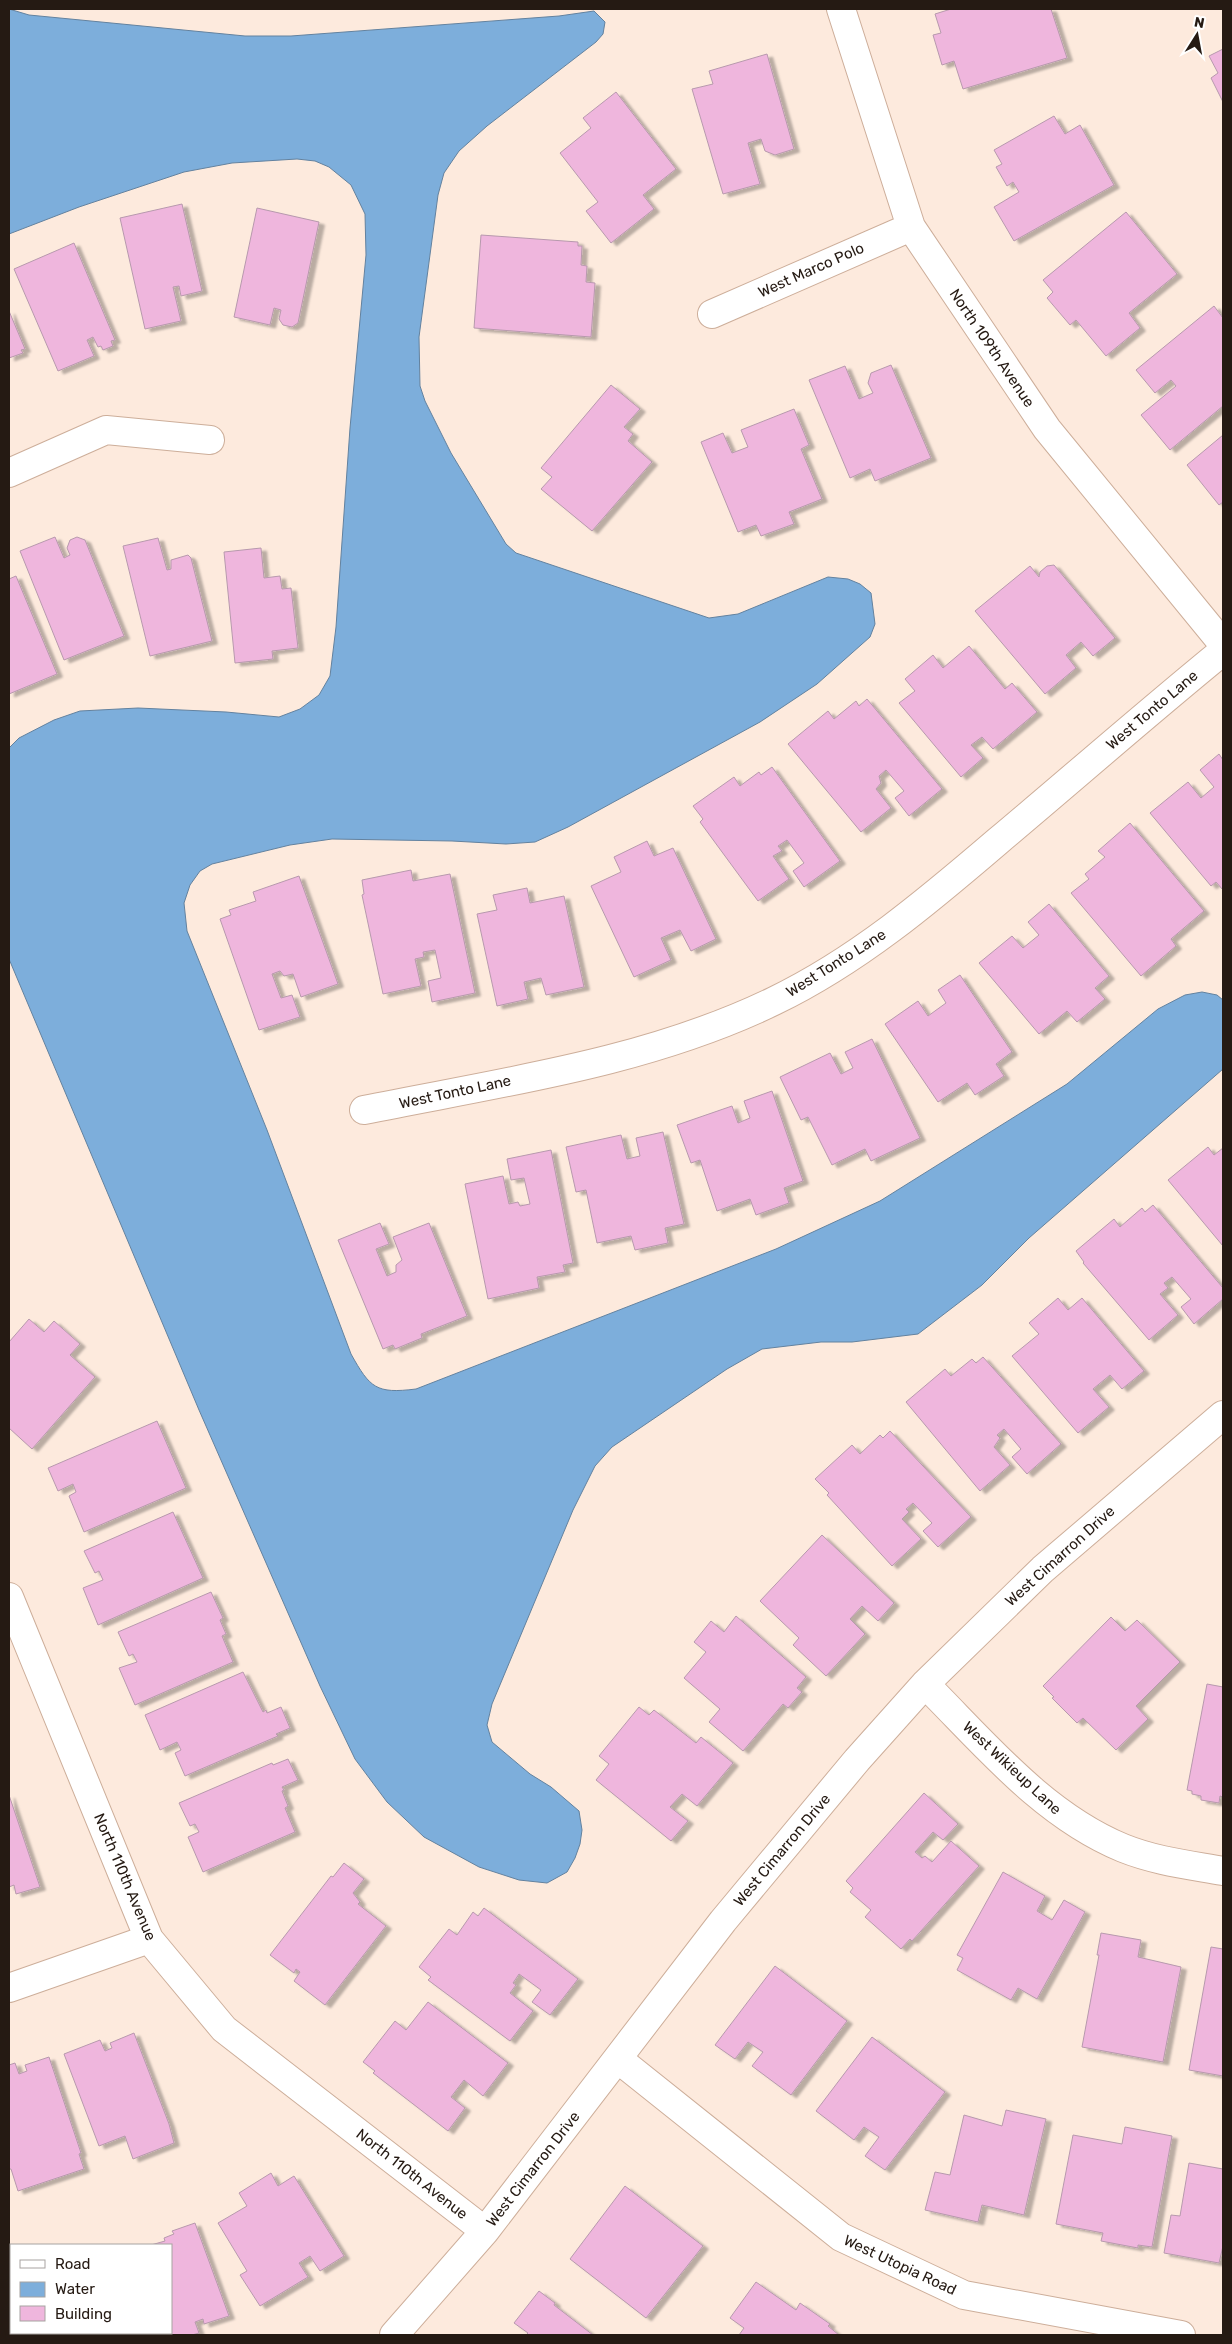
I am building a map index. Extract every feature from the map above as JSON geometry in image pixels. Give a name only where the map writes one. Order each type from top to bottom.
[{"type":"street","name":"North 109th Avenue","points":[[840,9],[911,227],[1047,429],[1223,644]]},
{"type":"street","name":"West Marco Polo","points":[[712,314],[911,227]]},
{"type":"street","points":[[9,473],[106,430],[210,440]]},
{"type":"street","name":"West Tonto Lane","points":[[364,1110],[585,1065],[640,1051],[730,1021],[812,981],[851,957],[930,898],[1223,650]]},
{"type":"street","name":"West Cimarron Drive","points":[[394,2335],[486,2231],[680,1976],[792,1836],[925,1684],[1043,1569],[1223,1415]]},
{"type":"street","name":"North 110th Avenue","points":[[9,1598],[150,1939],[224,2029],[486,2231]]},
{"type":"street","name":"West Wikieup Lane","points":[[925,1684],[1040,1798],[1064,1817],[1093,1834],[1124,1848],[1158,1859],[1223,1871]]},
{"type":"street","points":[[9,1988],[150,1939]]},
{"type":"street","name":"West Utopia Road","points":[[618,2059],[841,2237],[964,2295],[1181,2335]]},
{"type":"water","points":[[9,9],[29,15],[245,36],[291,36],[559,16],[594,11],[605,22],[603,34],[596,42],[487,126],[459,151],[444,173],[438,195],[419,337],[420,386],[425,401],[451,453],[506,544],[516,553],[709,618],[738,614],[828,577],[848,579],[860,584],[871,593],[875,624],[870,637],[817,684],[760,722],[568,827],[535,842],[506,844],[332,839],[290,845],[212,864],[200,871],[190,885],[184,903],[187,931],[267,1130],[351,1354],[369,1381],[383,1389],[416,1389],[776,1249],[880,1201],[1067,1084],[1158,1009],[1185,995],[1202,992],[1217,995],[1223,1000],[1223,1069],[1029,1238],[982,1285],[918,1334],[852,1342],[821,1342],[762,1349],[727,1369],[612,1447],[595,1466],[573,1510],[492,1704],[487,1725],[492,1742],[579,1811],[582,1830],[575,1858],[567,1872],[547,1883],[519,1880],[479,1867],[424,1837],[387,1802],[355,1759],[320,1686],[199,1410],[9,959],[9,748],[19,738],[54,720],[80,711],[138,708],[226,712],[279,717],[300,709],[319,695],[330,676],[336,627],[350,428],[366,255],[365,214],[351,185],[329,167],[315,161],[297,159],[232,163],[184,172],[79,207],[9,234]]},
{"type":"building","points":[[951,9],[1051,9],[1067,58],[963,89],[954,61],[942,65],[933,35],[941,33],[935,14]]},
{"type":"building","points":[[1223,49],[1223,102],[1211,78],[1218,73],[1209,56]]},
{"type":"building","points":[[767,54],[794,149],[775,155],[765,151],[761,139],[748,143],[760,184],[723,194],[692,89],[713,84],[709,71]]},
{"type":"building","points":[[616,92],[676,169],[643,195],[654,209],[611,243],[586,211],[598,202],[560,153],[591,128],[583,118]]},
{"type":"building","points":[[1054,116],[1065,134],[1080,125],[1114,185],[1014,241],[994,207],[1019,192],[1013,182],[1007,186],[996,167],[1002,164],[994,150]]},
{"type":"building","points":[[182,204],[202,291],[181,296],[179,286],[173,287],[181,321],[145,329],[120,218]]},
{"type":"building","points":[[257,208],[319,222],[298,323],[292,327],[283,325],[279,319],[281,310],[274,308],[270,325],[234,317]]},
{"type":"building","points":[[1126,212],[1177,274],[1129,313],[1140,328],[1106,356],[1076,320],[1070,325],[1047,298],[1053,292],[1043,280]]},
{"type":"building","points":[[481,235],[578,242],[578,246],[582,246],[581,265],[587,266],[586,282],[595,283],[591,337],[474,328]]},
{"type":"building","points":[[74,243],[115,340],[111,341],[113,346],[103,350],[101,346],[98,347],[93,337],[87,340],[94,356],[58,371],[14,269]]},
{"type":"building","points":[[1214,306],[1223,318],[1223,406],[1170,450],[1141,415],[1176,386],[1171,380],[1155,393],[1136,370]]},
{"type":"building","points":[[9,311],[25,349],[21,350],[23,353],[9,358]]},
{"type":"building","points":[[891,365],[931,458],[875,481],[870,469],[850,478],[809,380],[845,366],[859,399],[873,393],[868,383],[871,373]]},
{"type":"building","points":[[611,385],[640,409],[624,427],[633,434],[628,441],[652,462],[592,531],[541,489],[552,477],[541,468]]},
{"type":"building","points":[[794,409],[809,445],[801,449],[822,499],[789,512],[794,524],[761,536],[756,525],[738,532],[701,442],[723,433],[732,453],[748,447],[741,430]]},
{"type":"building","points":[[1223,435],[1223,502],[1219,505],[1187,465]]},
{"type":"building","points":[[55,537],[64,558],[70,555],[67,548],[70,540],[77,537],[85,540],[124,636],[64,660],[20,551]]},
{"type":"building","points":[[158,538],[167,570],[171,569],[171,560],[188,555],[191,558],[212,641],[150,656],[123,546]]},
{"type":"building","points":[[261,548],[264,578],[280,576],[282,589],[291,588],[298,648],[272,651],[273,659],[235,663],[224,552]]},
{"type":"building","points":[[1054,565],[1115,638],[1093,656],[1081,642],[1066,655],[1076,668],[1045,694],[975,611],[1030,566],[1039,577],[1040,572],[1047,566]]},
{"type":"building","points":[[16,576],[57,674],[9,694],[9,579]]},
{"type":"building","points":[[969,646],[1005,689],[1012,683],[1037,712],[993,749],[982,737],[971,745],[983,758],[961,777],[899,703],[915,691],[905,679],[933,655],[943,668]]},
{"type":"building","points":[[867,699],[942,789],[909,816],[895,798],[904,791],[886,770],[879,776],[881,783],[876,789],[891,808],[861,832],[788,744],[828,711],[834,719],[856,701],[859,706]]},
{"type":"building","points":[[1219,754],[1223,760],[1223,890],[1216,882],[1211,886],[1150,813],[1188,782],[1201,798],[1214,787],[1200,770]]},
{"type":"building","points":[[772,767],[840,861],[804,887],[793,871],[804,863],[787,840],[778,846],[782,851],[773,856],[789,879],[758,901],[700,822],[703,819],[693,806],[734,777],[740,786],[759,772],[761,775]]},
{"type":"building","points":[[1130,823],[1204,911],[1171,939],[1176,946],[1141,976],[1071,893],[1089,879],[1085,874],[1105,857],[1098,851]]},
{"type":"building","points":[[647,841],[654,856],[673,848],[716,939],[691,951],[680,930],[661,938],[671,960],[634,977],[591,886],[621,872],[614,857]]},
{"type":"building","points":[[411,870],[413,881],[450,874],[475,993],[432,1002],[428,981],[441,978],[435,950],[423,952],[424,957],[415,959],[421,986],[383,994],[362,895],[364,894],[362,880]]},
{"type":"building","points":[[299,876],[338,984],[301,997],[293,974],[284,976],[280,971],[272,974],[281,998],[292,995],[300,1017],[259,1030],[220,919],[231,915],[229,910],[256,901],[253,892]]},
{"type":"building","points":[[527,888],[530,903],[564,896],[584,987],[546,995],[541,978],[524,982],[528,999],[497,1006],[477,914],[497,910],[493,895]]},
{"type":"building","points":[[1049,904],[1109,976],[1095,988],[1105,999],[1077,1022],[1067,1011],[1039,1034],[979,963],[1012,936],[1023,948],[1039,935],[1028,922]]},
{"type":"building","points":[[960,975],[1012,1052],[996,1064],[1004,1076],[975,1095],[967,1083],[938,1102],[885,1024],[918,1001],[928,1016],[946,1003],[938,990]]},
{"type":"building","points":[[872,1039],[920,1138],[871,1161],[865,1149],[832,1165],[808,1117],[801,1120],[780,1077],[830,1053],[841,1074],[853,1068],[845,1052]]},
{"type":"building","points":[[772,1091],[803,1181],[784,1188],[789,1203],[756,1215],[750,1199],[717,1211],[700,1160],[691,1163],[677,1125],[732,1106],[738,1123],[750,1118],[744,1101]]},
{"type":"building","points":[[663,1132],[684,1224],[665,1228],[668,1243],[635,1250],[631,1236],[597,1243],[586,1190],[576,1192],[566,1147],[621,1135],[627,1159],[640,1156],[636,1138]]},
{"type":"building","points":[[1208,1147],[1214,1155],[1223,1148],[1223,1246],[1168,1180]]},
{"type":"building","points":[[551,1150],[573,1263],[563,1265],[565,1272],[537,1277],[539,1288],[488,1299],[465,1184],[503,1176],[509,1204],[518,1202],[520,1206],[530,1204],[524,1178],[511,1180],[507,1159]]},
{"type":"building","points":[[1153,1205],[1223,1288],[1223,1299],[1194,1324],[1181,1307],[1191,1299],[1172,1277],[1164,1283],[1168,1288],[1160,1294],[1178,1315],[1149,1340],[1083,1263],[1076,1251],[1114,1219],[1120,1227],[1142,1208],[1145,1212]]},
{"type":"building","points":[[380,1223],[389,1244],[376,1249],[387,1276],[396,1272],[396,1265],[402,1260],[393,1237],[429,1223],[467,1316],[421,1334],[422,1338],[395,1349],[393,1345],[383,1349],[338,1240]]},
{"type":"building","points":[[1058,1298],[1068,1310],[1082,1298],[1144,1371],[1122,1389],[1110,1375],[1093,1389],[1109,1407],[1078,1433],[1012,1356],[1039,1334],[1029,1323]]},
{"type":"building","points":[[29,1319],[44,1332],[54,1321],[80,1344],[70,1355],[95,1377],[32,1449],[9,1428],[9,1342]]},
{"type":"building","points":[[983,1357],[1061,1444],[1027,1474],[1012,1457],[1021,1449],[1004,1429],[997,1435],[1000,1438],[994,1447],[1010,1465],[980,1491],[906,1402],[945,1369],[951,1376],[972,1359],[976,1363]]},
{"type":"building","points":[[157,1421],[186,1488],[84,1532],[69,1496],[76,1492],[73,1484],[58,1491],[48,1468]]},
{"type":"building","points":[[890,1431],[971,1517],[938,1547],[923,1531],[932,1523],[913,1503],[906,1509],[909,1512],[902,1519],[921,1539],[892,1566],[827,1495],[829,1493],[815,1479],[852,1445],[860,1454],[880,1435],[883,1438]]},
{"type":"building","points":[[173,1512],[203,1578],[98,1625],[83,1588],[103,1580],[99,1571],[95,1573],[84,1551]]},
{"type":"building","points":[[822,1535],[894,1603],[878,1621],[862,1606],[850,1619],[865,1634],[826,1676],[793,1645],[799,1638],[760,1601]]},
{"type":"building","points":[[211,1592],[223,1618],[220,1620],[226,1634],[222,1636],[233,1662],[135,1705],[119,1668],[137,1662],[133,1654],[129,1656],[118,1632]]},
{"type":"building","points":[[736,1616],[806,1677],[797,1688],[802,1692],[788,1708],[783,1704],[743,1751],[709,1722],[720,1709],[684,1678],[706,1652],[694,1642],[711,1621],[724,1632]]},
{"type":"building","points":[[1111,1617],[1125,1631],[1137,1620],[1180,1662],[1136,1706],[1148,1719],[1116,1750],[1083,1718],[1077,1723],[1043,1686]]},
{"type":"building","points":[[243,1672],[263,1712],[266,1710],[267,1713],[281,1707],[290,1728],[276,1734],[278,1736],[185,1776],[175,1753],[181,1750],[177,1742],[160,1750],[145,1715]]},
{"type":"building","points":[[1207,1684],[1223,1687],[1223,1797],[1220,1796],[1219,1803],[1201,1800],[1201,1796],[1192,1794],[1192,1791],[1187,1790]]},
{"type":"building","points":[[639,1707],[649,1715],[654,1710],[696,1743],[701,1737],[733,1763],[697,1806],[682,1794],[670,1807],[688,1821],[671,1841],[596,1780],[609,1764],[599,1756]]},
{"type":"building","points":[[288,1759],[298,1780],[282,1787],[284,1790],[282,1791],[288,1806],[285,1808],[295,1832],[203,1872],[188,1837],[199,1832],[195,1824],[190,1826],[179,1803],[272,1763],[273,1765]]},
{"type":"building","points":[[924,1793],[958,1824],[943,1840],[933,1832],[915,1852],[922,1858],[925,1856],[932,1862],[951,1841],[979,1866],[912,1941],[910,1939],[901,1949],[865,1917],[871,1910],[850,1892],[853,1888],[846,1881]]},
{"type":"building","points":[[9,1795],[40,1887],[16,1894],[14,1885],[9,1887]]},
{"type":"building","points":[[344,1863],[364,1879],[353,1893],[360,1902],[358,1904],[386,1926],[325,2005],[294,1981],[300,1972],[296,1969],[294,1973],[270,1955],[331,1876],[333,1877]]},
{"type":"building","points":[[1003,1872],[1045,1896],[1037,1911],[1052,1920],[1064,1900],[1085,1912],[1037,1999],[1018,1988],[1011,2000],[957,1970],[963,1958],[957,1955]]},
{"type":"building","points":[[484,1908],[578,1979],[550,2015],[532,2002],[541,1990],[519,1974],[513,1983],[516,1985],[510,1993],[533,2011],[510,2041],[428,1980],[431,1977],[419,1967],[449,1929],[457,1935],[473,1912],[478,1916]]},
{"type":"building","points":[[1101,1933],[1141,1940],[1138,1957],[1181,1967],[1163,2062],[1082,2047],[1099,1955],[1097,1955]]},
{"type":"building","points":[[1211,1947],[1223,1949],[1223,2076],[1189,2070]]},
{"type":"building","points":[[775,1966],[847,2021],[791,2095],[752,2066],[763,2052],[748,2042],[735,2059],[715,2045]]},
{"type":"building","points":[[428,2002],[508,2063],[483,2096],[464,2080],[451,2097],[465,2108],[448,2131],[373,2073],[375,2071],[363,2062],[395,2021],[406,2030]]},
{"type":"building","points":[[134,2033],[169,2124],[174,2143],[133,2159],[125,2136],[99,2146],[64,2054],[100,2040],[105,2051],[112,2048],[110,2043]]},
{"type":"building","points":[[872,2037],[945,2092],[885,2170],[865,2156],[879,2137],[864,2127],[854,2140],[816,2111]]},
{"type":"building","points":[[49,2057],[81,2153],[79,2154],[84,2169],[18,2191],[11,2169],[9,2169],[9,2065],[15,2063],[19,2074],[27,2071],[25,2065]]},
{"type":"building","points":[[1006,2110],[1046,2119],[1024,2215],[982,2205],[978,2222],[925,2210],[935,2172],[950,2175],[964,2115],[1002,2126]]},
{"type":"building","points":[[1125,2127],[1172,2136],[1152,2247],[1138,2245],[1138,2248],[1101,2241],[1103,2233],[1056,2224],[1073,2135],[1122,2144]]},
{"type":"building","points":[[1189,2163],[1223,2169],[1223,2246],[1219,2263],[1164,2253],[1171,2215],[1180,2216]]},
{"type":"building","points":[[271,2173],[278,2186],[294,2176],[344,2256],[320,2271],[310,2256],[299,2263],[308,2277],[260,2306],[240,2275],[247,2271],[218,2223],[247,2206],[239,2193]]},
{"type":"building","points":[[625,2186],[703,2246],[646,2318],[570,2259]]},
{"type":"building","points":[[195,2223],[229,2316],[204,2324],[203,2319],[195,2322],[199,2333],[192,2335],[156,2334],[172,2334],[172,2244],[154,2244],[165,2241],[164,2238],[174,2234],[172,2231]]},
{"type":"building","points":[[756,2282],[796,2310],[800,2303],[830,2324],[828,2326],[839,2335],[739,2335],[744,2328],[730,2318]]},
{"type":"building","points":[[9,2288],[10,2334],[48,2335],[9,2335]]},
{"type":"building","points":[[539,2291],[593,2335],[526,2335],[528,2333],[514,2323]]},
{"type":"building","points":[[60,2334],[131,2335],[61,2335]]}]
